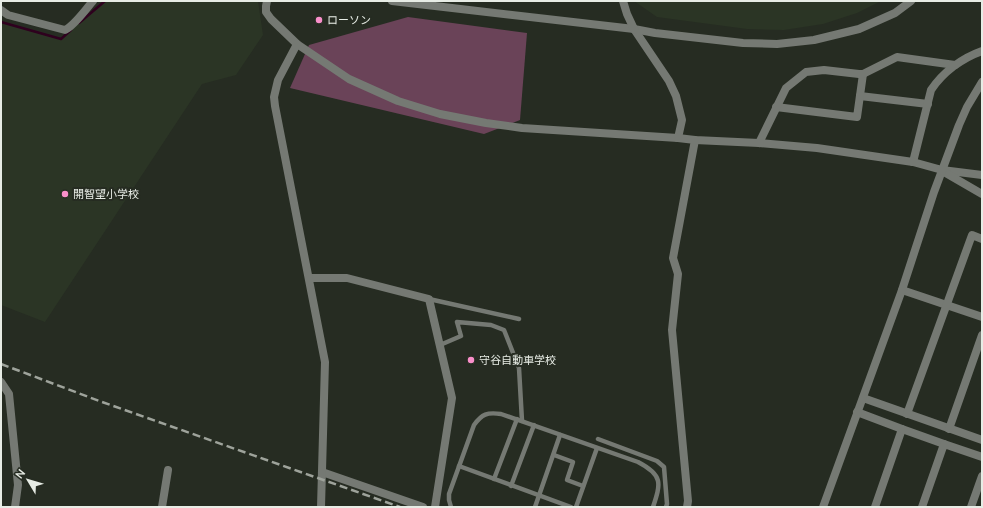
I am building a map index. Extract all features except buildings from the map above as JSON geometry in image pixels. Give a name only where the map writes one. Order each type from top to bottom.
[{"type":"street","points":[[1,10],[8,15],[65,30],[69,28],[93,1]]},
{"type":"street","points":[[267,1],[266,12],[271,20],[298,44],[349,79],[398,101],[446,115],[522,128],[695,140],[758,142],[818,148],[913,162],[942,170],[982,175]]},
{"type":"street","points":[[392,1],[743,43],[777,44],[814,40],[859,29],[895,13],[911,1]]},
{"type":"street","points":[[623,1],[634,29],[669,81],[676,96],[682,120],[678,138]]},
{"type":"street","points":[[298,44],[278,80],[274,97],[326,362],[321,507]]},
{"type":"street","points":[[913,162],[932,90],[935,85],[955,65],[966,57],[982,51]]},
{"type":"street","points":[[758,142],[786,88],[806,72],[824,70],[863,74],[897,57],[955,65]]},
{"type":"street","points":[[776,107],[857,117],[863,74]]},
{"type":"street","points":[[823,507],[902,290],[942,170],[967,107],[979,93],[982,82]]},
{"type":"street","points":[[860,96],[928,104]]},
{"type":"street","points":[[687,507],[688,501],[672,330],[678,274],[673,258],[695,140]]},
{"type":"street","points":[[942,170],[982,194]]},
{"type":"street","points":[[907,414],[972,235],[982,239]]},
{"type":"street","points":[[309,278],[347,278],[429,299],[452,398],[435,507]]},
{"type":"street","points":[[902,290],[982,318]]},
{"type":"street","points":[[949,429],[982,335]]},
{"type":"street","points":[[1,382],[9,394],[18,485],[15,507]]},
{"type":"street","points":[[863,398],[982,440]]},
{"type":"street","points":[[857,412],[982,457]]},
{"type":"street","points":[[875,507],[902,429]]},
{"type":"street","points":[[922,507],[944,444]]},
{"type":"street","points":[[162,507],[168,470]]},
{"type":"street","points":[[322,472],[423,507]]},
{"type":"street","points":[[971,507],[982,476]]},
{"type":"lane","points":[[429,299],[520,319]]},
{"type":"lane","points":[[440,345],[461,336],[457,322],[491,325],[504,330],[519,368],[520,420],[494,479]]},
{"type":"lane","points":[[450,507],[448,500],[449,494],[474,425],[480,417],[491,412],[520,420],[638,462],[653,471],[658,479],[658,492],[653,507]]},
{"type":"lane","points":[[511,486],[534,425]]},
{"type":"lane","points":[[536,507],[560,435]]},
{"type":"lane","points":[[598,439],[657,462],[664,467],[666,507]]},
{"type":"lane","points":[[576,507],[597,448]]},
{"type":"lane","points":[[554,455],[573,462],[567,480],[583,486]]},
{"type":"lane","points":[[459,466],[571,507]]},
{"type":"shaded area","name":"開智望小学校","points":[[105,1],[258,1],[263,35],[236,75],[202,84],[45,322],[1,305],[1,22],[61,39]]},
{"type":"shaded area","points":[[634,1],[881,1],[857,13],[823,24],[784,30],[747,29],[657,17]]},
{"type":"shaded area","points":[[408,17],[527,33],[520,120],[484,134],[290,88],[309,45]]},
{"type":"waterway","points":[[79,23],[105,1]]},
{"type":"waterway","points":[[1,22],[61,39],[71,30]]},
{"type":"railway","points":[[1,364],[102,402],[400,507]]},
{"type":"place","name":"ローソン","points":[[319,20]]},
{"type":"place","name":"開智望小学校","points":[[65,194]]},
{"type":"place","name":"守谷自動車学校","points":[[471,360]]}]
